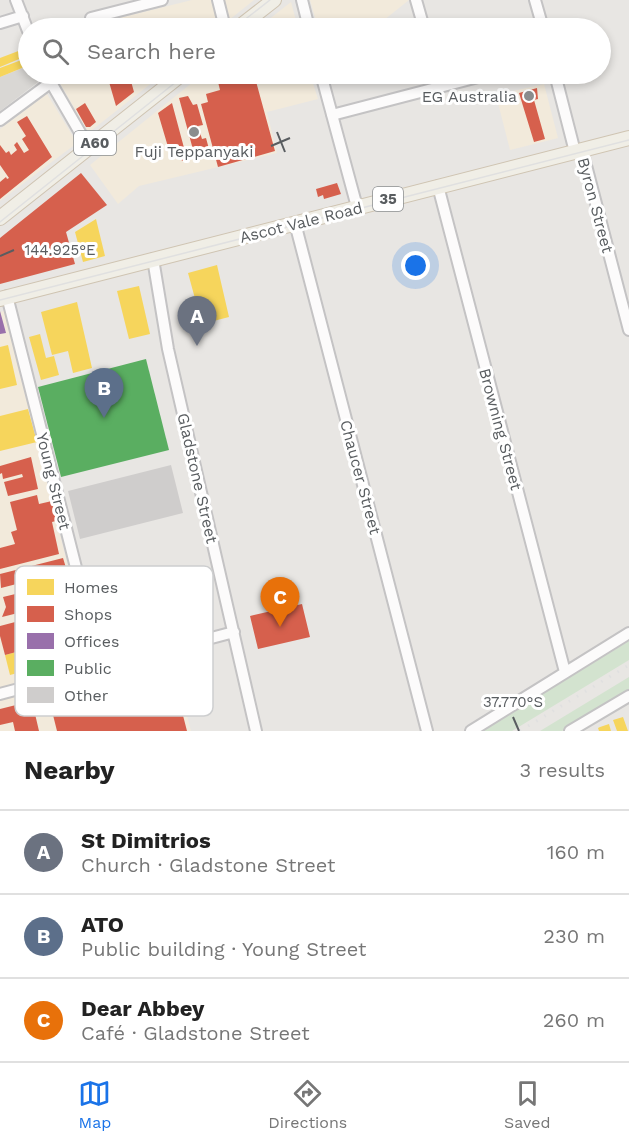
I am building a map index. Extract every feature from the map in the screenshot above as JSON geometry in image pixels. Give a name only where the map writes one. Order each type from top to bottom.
[{"type":"main road","points":[[251,18],[274,0]]},
{"type":"main road","name":"A60","points":[[3,216],[169,84]]},
{"type":"main road","name":"Ascot Vale Road","points":[[2,297],[629,138]]},
{"type":"street","points":[[0,22],[23,16],[16,0]]},
{"type":"street","points":[[91,18],[162,0]]},
{"type":"street","points":[[218,0],[222,18]]},
{"type":"street","points":[[302,0],[306,18]]},
{"type":"street","points":[[416,0],[421,18]]},
{"type":"street","points":[[535,0],[540,18]]},
{"type":"street","points":[[0,120],[41,84]]},
{"type":"street","points":[[52,84],[89,147]]},
{"type":"street","points":[[324,84],[357,207]]},
{"type":"street","points":[[332,115],[451,84]]},
{"type":"street","name":"Byron Street","points":[[558,84],[629,330]]},
{"type":"street","name":"Browning Street","points":[[438,186],[565,672]]},
{"type":"street","name":"Chaucer Street","points":[[295,223],[427,731]]},
{"type":"street","name":"Gladstone Street","points":[[153,259],[168,349],[256,731]]},
{"type":"street","name":"Young Street","points":[[2,297],[74,566]]},
{"type":"street","points":[[213,637],[234,632]]},
{"type":"street","points":[[471,731],[629,633]]},
{"type":"street","points":[[0,694],[15,690]]},
{"type":"street","points":[[570,731],[629,696]]},
{"type":"shaded area","points":[[192,0],[254,0],[232,18],[119,18]]},
{"type":"shaded area","points":[[310,0],[409,0],[386,18],[315,18]]},
{"type":"shaded area","points":[[291,2],[295,18],[271,18]]},
{"type":"shaded area","points":[[18,70],[18,84],[35,84],[0,111],[0,77]]},
{"type":"shaded area","points":[[60,84],[150,84],[92,130],[87,130]]},
{"type":"shaded area","points":[[191,84],[313,84],[318,99],[267,112],[277,153],[139,186],[118,204],[90,165]]},
{"type":"shaded area","name":"EG Australia","points":[[544,84],[558,138],[510,150],[496,95]]},
{"type":"shaded area","points":[[47,94],[77,143],[0,201],[0,129]]},
{"type":"shaded area","points":[[4,311],[68,566],[15,566],[15,716],[187,716],[191,731],[0,731],[0,312]]},
{"type":"green space","points":[[629,641],[629,660],[512,731],[482,731]]},
{"type":"green space","points":[[629,677],[629,690],[562,731],[540,731]]},
{"type":"building: Homes","points":[[18,51],[18,60],[0,67],[0,58]]},
{"type":"building: Homes","points":[[18,61],[18,70],[0,77],[0,68]]},
{"type":"building: Homes","points":[[96,219],[105,256],[83,262],[75,232]]},
{"type":"building: Homes","points":[[217,265],[229,317],[202,324],[188,273]]},
{"type":"building: Homes","points":[[139,286],[150,334],[129,339],[117,291]]},
{"type":"building: Homes","points":[[77,302],[92,368],[73,373],[68,351],[52,355],[41,312]]},
{"type":"building: Homes","points":[[40,334],[46,358],[54,356],[59,375],[41,380],[29,337]]},
{"type":"building: Homes","points":[[8,345],[17,385],[0,389],[0,347]]},
{"type":"building: Homes","points":[[28,409],[37,442],[0,451],[0,416]]},
{"type":"building: Homes","points":[[15,652],[15,674],[10,675],[5,655]]},
{"type":"building: Homes","points":[[623,717],[628,731],[617,731],[613,720]]},
{"type":"building: Homes","points":[[609,724],[611,731],[599,731],[598,728]]},
{"type":"building: Shops","points":[[110,84],[132,84],[134,92],[116,106]]},
{"type":"building: Shops","points":[[218,84],[257,84],[275,151],[218,167],[201,104],[208,102],[206,94],[220,90]]},
{"type":"building: Shops","points":[[537,88],[538,99],[534,100],[545,139],[534,142],[519,93]]},
{"type":"building: Shops","name":"Fuji Teppanyaki","points":[[188,96],[193,105],[197,104],[203,125],[198,126],[202,139],[206,138],[209,149],[205,151],[206,154],[195,157],[179,98]]},
{"type":"building: Shops","points":[[85,103],[96,122],[90,127],[86,127],[76,109]]},
{"type":"building: Shops","points":[[172,103],[187,159],[182,161],[179,151],[175,153],[176,156],[171,157],[158,113]]},
{"type":"building: Shops","points":[[27,116],[52,157],[0,199],[0,182],[6,177],[9,178],[0,165],[0,145],[6,153],[9,151],[11,155],[17,150],[14,145],[17,142],[24,153],[29,150],[22,139],[26,136],[17,122]]},
{"type":"building: Shops","points":[[81,173],[107,205],[66,232],[75,264],[0,284],[0,238]]},
{"type":"building: Shops","points":[[337,183],[341,194],[324,199],[323,195],[318,197],[316,189]]},
{"type":"building: Shops","points":[[31,457],[38,489],[8,496],[4,482],[23,477],[22,474],[3,479],[0,466]]},
{"type":"building: Shops","points":[[37,495],[39,504],[52,501],[56,521],[52,522],[59,554],[0,569],[0,548],[15,544],[11,532],[17,530],[10,502]]},
{"type":"building: Shops","points":[[63,558],[65,566],[32,566]]},
{"type":"building: Shops","points":[[15,570],[15,584],[1,588],[0,574]]},
{"type":"building: Shops","points":[[15,594],[15,614],[2,617],[6,607],[3,597]]},
{"type":"building: Shops","points":[[302,604],[310,637],[258,649],[250,616]]},
{"type":"building: Shops","points":[[15,622],[15,652],[5,655],[0,626]]},
{"type":"building: Shops","points":[[15,705],[15,716],[36,716],[39,731],[15,731],[13,722],[0,725],[0,709]]},
{"type":"building: Shops","points":[[53,716],[183,716],[187,731],[57,731]]},
{"type":"building: Offices","points":[[0,311],[6,333],[0,334]]},
{"type":"building: Public","points":[[146,359],[169,450],[61,477],[38,387]]},
{"type":"building: Other","points":[[171,465],[183,513],[80,539],[68,491]]},
{"type":"tram line","points":[[247,18],[270,0]]},
{"type":"tram line","points":[[0,222],[173,84]]},
{"type":"tram line","points":[[0,300],[629,140]]},
{"type":"railway","points":[[520,731],[629,665]]},
{"type":"place","name":"EG Australia","points":[[529,96]]},
{"type":"place","name":"Fuji Teppanyaki","points":[[194,132]]},
{"type":"place","name":"St Dimitrios","points":[[197,346]]},
{"type":"place","name":"ATO","points":[[104,418]]},
{"type":"place","name":"Dear Abbey","points":[[280,627]]}]
